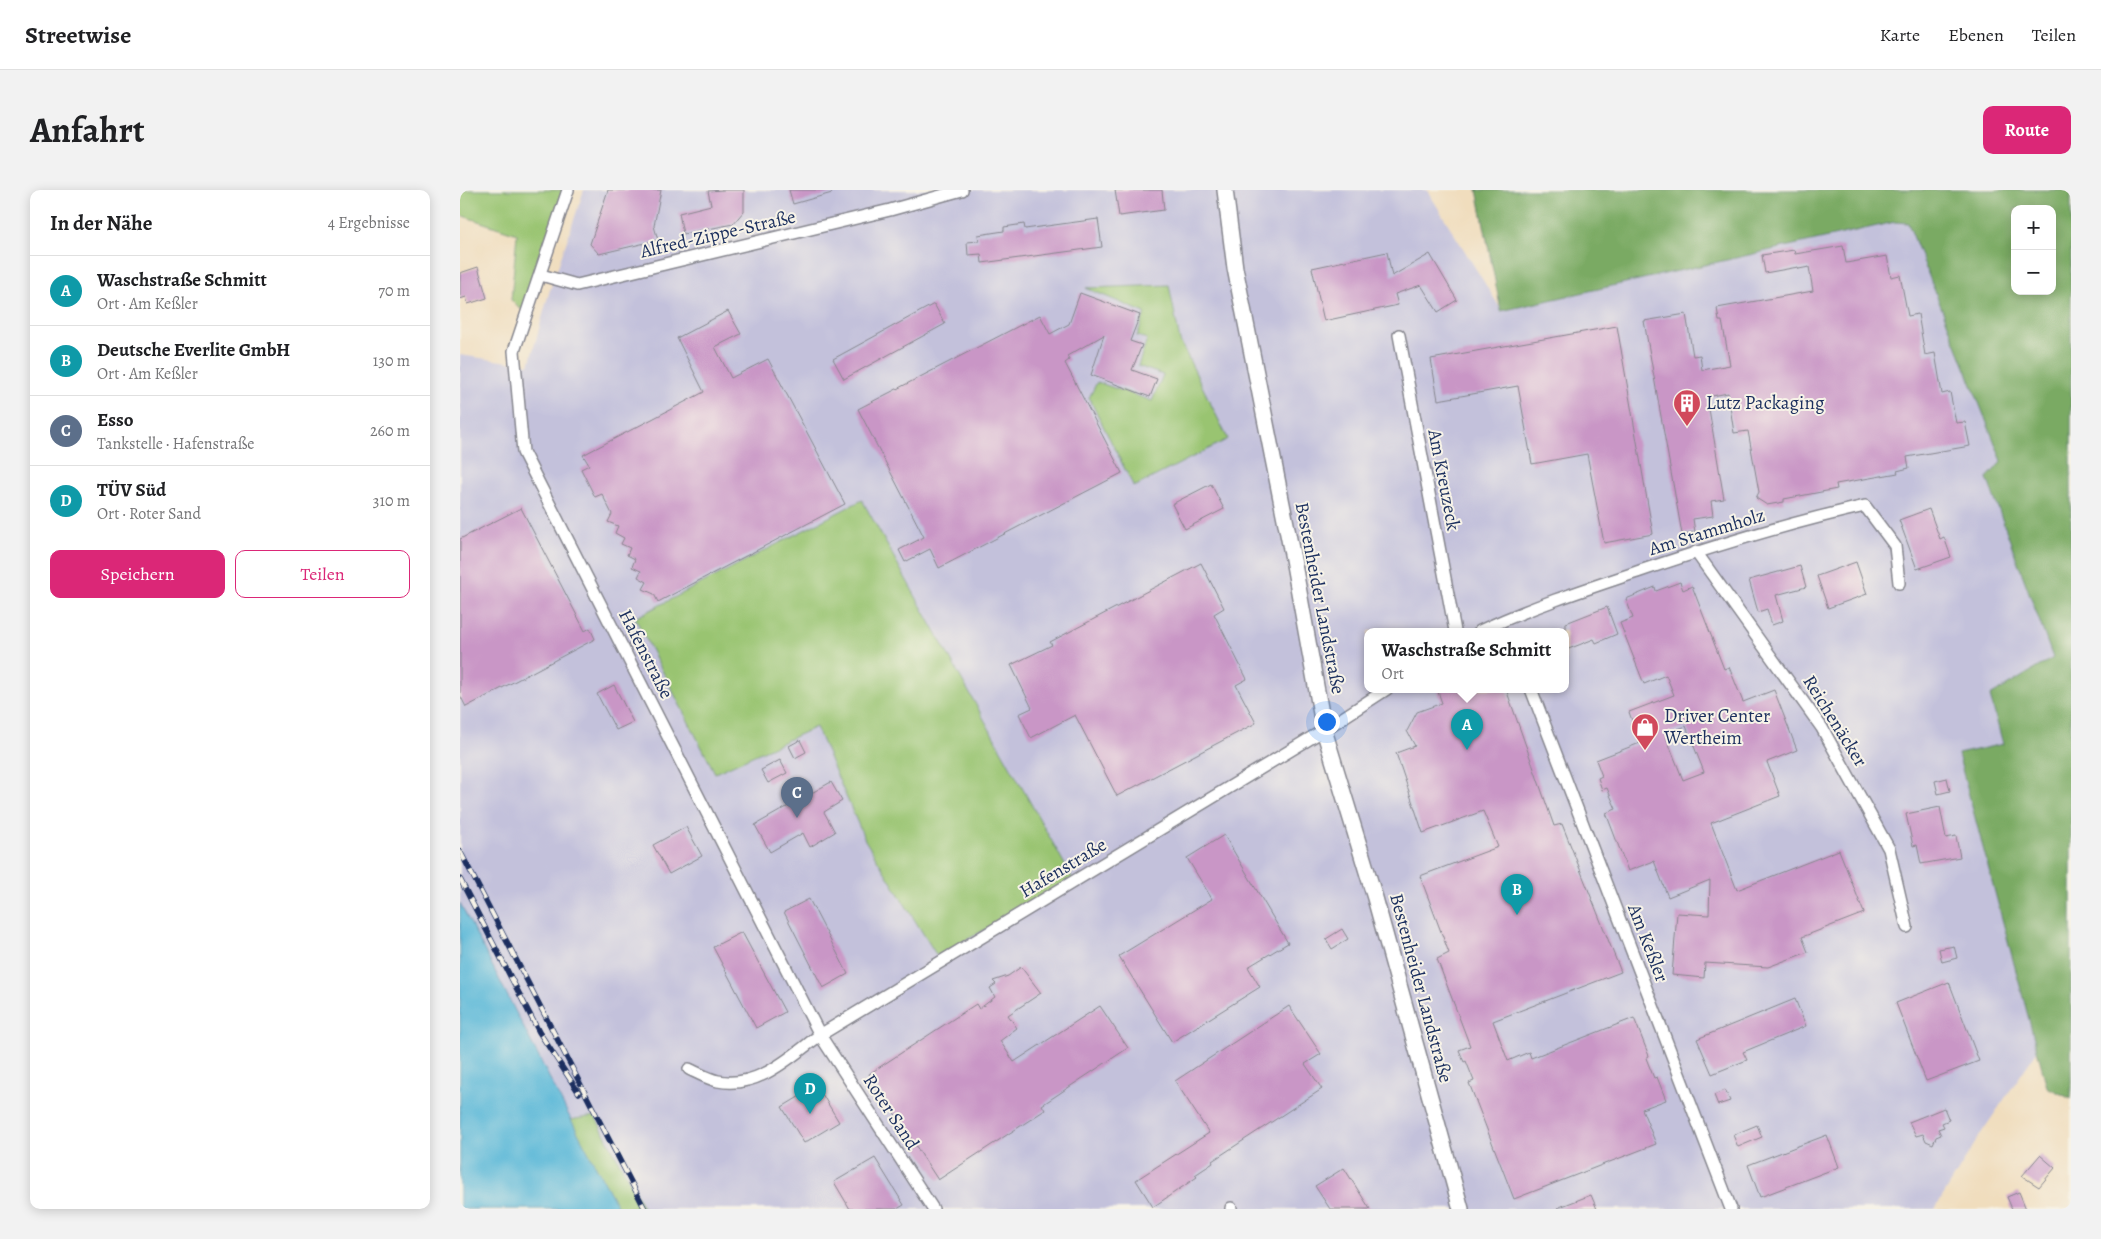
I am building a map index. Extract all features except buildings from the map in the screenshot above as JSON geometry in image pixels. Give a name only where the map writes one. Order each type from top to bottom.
[{"type":"main road","name":"Bestenheider Landstraße","points":[[1225,190],[1235,268],[1293,558],[1324,730],[1376,898],[1461,1209]]},
{"type":"street","name":"Hafenstraße","points":[[568,190],[514,351],[523,452],[820,1035]]},
{"type":"street","name":"Alfred-Zippe-Straße","points":[[540,275],[577,286],[890,210],[962,190]]},
{"type":"street","name":"Am Kreuzeck","points":[[1399,335],[1454,628]]},
{"type":"street","name":"Am Stammholz","points":[[1487,628],[1591,587],[1696,552],[1865,506],[1895,546],[1899,583]]},
{"type":"street","name":"Reichenäcker","points":[[1696,552],[1822,728],[1889,849],[1906,927]]},
{"type":"street","points":[[1505,620],[1508,628]]},
{"type":"street","points":[[1324,730],[1381,693]]},
{"type":"street","name":"Am Keßler","points":[[1533,693],[1731,1209]]},
{"type":"street","name":"Hafenstraße","points":[[689,1069],[717,1081],[745,1082],[770,1071],[820,1035],[1324,730]]},
{"type":"street","name":"Roter Sand","points":[[820,1035],[933,1209]]},
{"type":"shaded area","points":[[584,190],[1427,190],[1502,311],[1895,222],[1908,223],[2002,461],[1987,478],[2053,658],[1990,696],[2003,744],[1958,755],[2037,1051],[1980,1135],[1935,1209],[644,1209],[595,1116],[569,1120],[460,905],[460,355],[529,365],[549,293]]},
{"type":"green space","points":[[460,190],[568,190],[527,314],[511,300],[517,234],[460,215]]},
{"type":"green space","points":[[1477,190],[2071,190],[2071,1099],[2047,1087],[1958,754],[2003,744],[1990,696],[2053,658],[1987,478],[2002,461],[1908,223],[1895,222],[1501,311]]},
{"type":"green space","points":[[1169,285],[1180,341],[1228,439],[1134,487],[1089,398],[1097,382],[1152,401],[1163,375],[1138,366],[1147,339],[1137,336],[1145,313],[1086,288]]},
{"type":"green space","points":[[862,500],[1074,881],[937,956],[865,840],[816,727],[715,773],[635,618]]},
{"type":"green space","points":[[595,1116],[644,1209],[619,1209],[569,1120]]},
{"type":"water","points":[[460,903],[558,1095],[619,1209],[460,1209]]},
{"type":"railway","points":[[460,851],[645,1209]]},
{"type":"railway","points":[[460,879],[539,1032],[579,1093]]},
{"type":"place","name":"Lutz Packaging","points":[[1687,427]]},
{"type":"place","name":"Waschstraße Schmitt","points":[[1467,750]]},
{"type":"place","name":"Driver Center Wertheim","points":[[1645,751]]},
{"type":"place","name":"Esso","points":[[797,818]]},
{"type":"place","name":"Deutsche Everlite GmbH","points":[[1517,915]]},
{"type":"place","name":"TÜV Süd","points":[[810,1114]]}]
